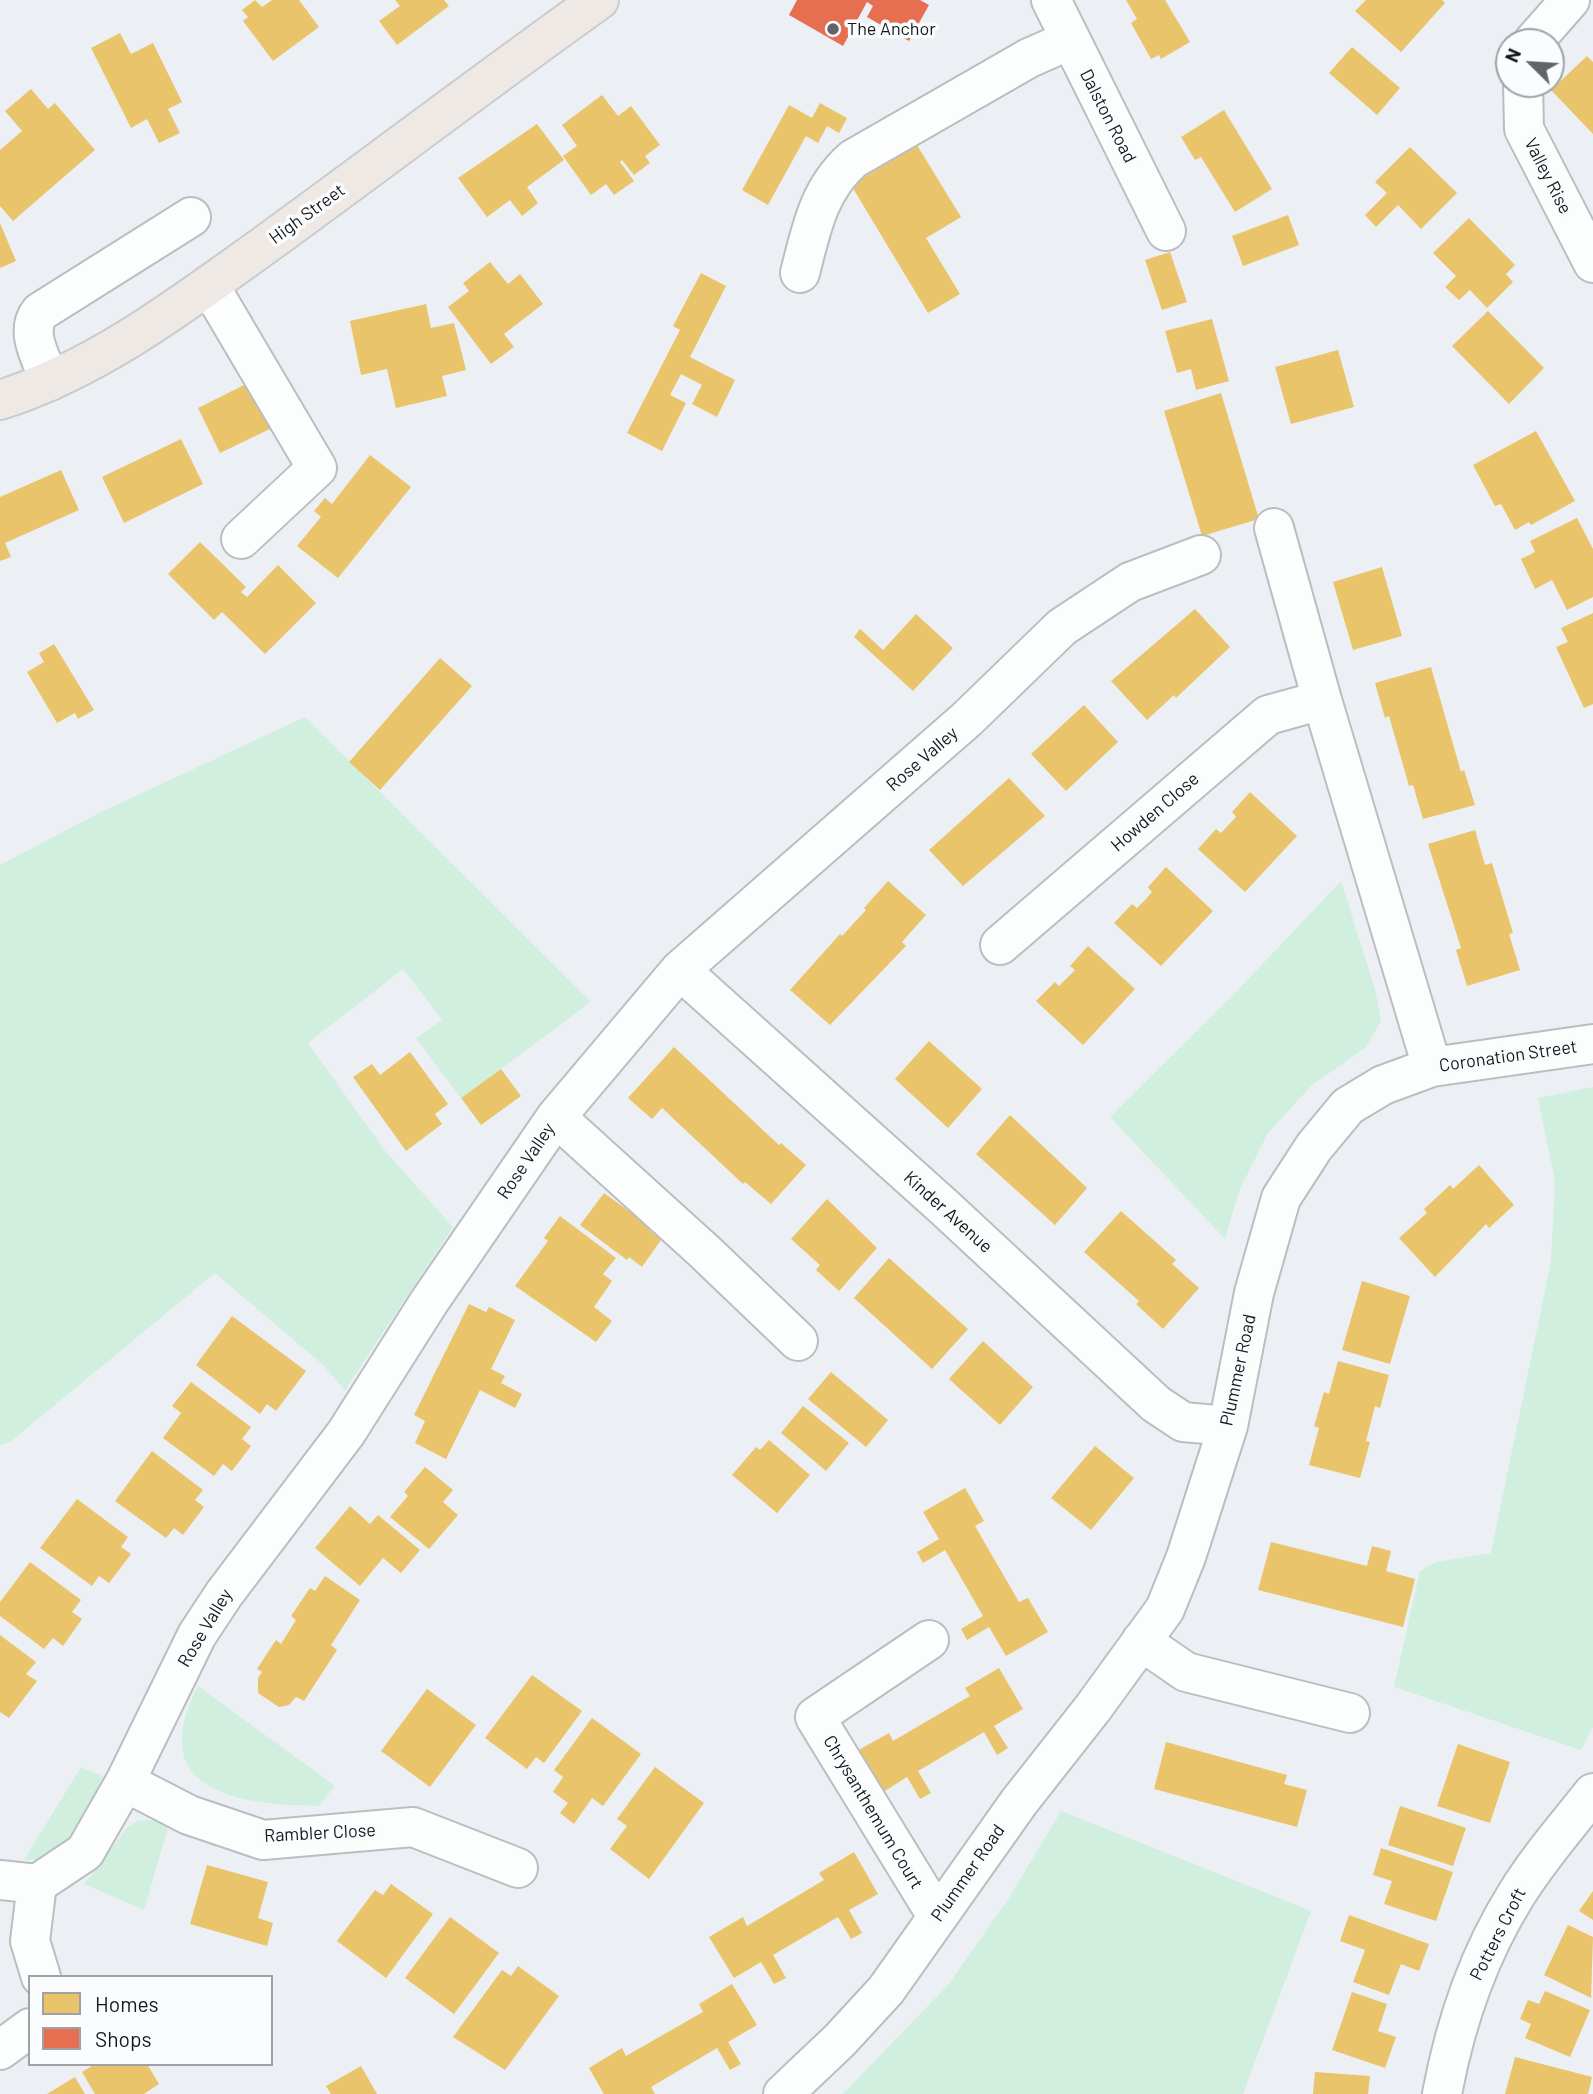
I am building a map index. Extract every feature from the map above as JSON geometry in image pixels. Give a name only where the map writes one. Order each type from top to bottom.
[{"type":"main road","name":"High Street","points":[[0,400],[81,367],[147,327],[209,285],[598,0]]},
{"type":"street","name":"Dalston Road","points":[[1051,0],[1166,231]]},
{"type":"street","points":[[1545,28],[1570,0]]},
{"type":"street","points":[[800,273],[820,199],[832,181],[853,159],[1029,58],[1070,40]]},
{"type":"street","name":"Valley Rise","points":[[1523,98],[1524,129],[1593,263]]},
{"type":"street","points":[[50,381],[33,332],[35,318],[40,312],[191,217]]},
{"type":"street","points":[[209,285],[317,467],[241,539]]},
{"type":"street","points":[[1274,528],[1322,700],[1432,1066]]},
{"type":"street","name":"Rose Valley","points":[[37,1884],[85,1852],[125,1782],[197,1635],[346,1433],[429,1302],[555,1116],[680,970],[967,719],[1062,627],[1130,582],[1201,555]]},
{"type":"street","name":"Howden Close","points":[[1000,945],[1268,715],[1322,700]]},
{"type":"street","name":"Kinder Avenue","points":[[680,970],[944,1207],[1156,1404],[1183,1422],[1228,1426]]},
{"type":"street","name":"Coronation Street","points":[[1348,1106],[1382,1085],[1432,1066],[1593,1044]]},
{"type":"street","name":"Plummer Road","points":[[783,2094],[840,2040],[886,1990],[937,1916],[1165,1609],[1186,1557],[1228,1426],[1254,1293],[1281,1198],[1314,1147],[1348,1106]]},
{"type":"street","points":[[555,1116],[705,1252],[798,1341]]},
{"type":"street","name":"Chrysanthemum Court","points":[[929,1640],[816,1717],[937,1916]]},
{"type":"street","points":[[1141,1641],[1186,1672],[1350,1713]]},
{"type":"street","name":"Rambler Close","points":[[125,1782],[189,1815],[263,1840],[414,1827],[518,1868]]},
{"type":"street","name":"Potters Croft","points":[[1442,2094],[1452,2043],[1479,1964],[1516,1895],[1593,1793]]},
{"type":"street","points":[[0,1880],[37,1884],[30,1941],[40,1975]]},
{"type":"street","points":[[0,2050],[28,2029]]},
{"type":"green space","points":[[305,717],[591,1002],[461,1098],[416,1038],[442,1020],[403,969],[308,1043],[386,1152],[453,1227],[345,1390],[322,1364],[215,1273],[10,1442],[0,1445],[0,865],[97,814]]},
{"type":"green space","points":[[1341,881],[1375,989],[1381,1021],[1366,1047],[1311,1086],[1268,1133],[1239,1191],[1225,1239],[1110,1117],[1238,990]]},
{"type":"green space","points":[[1593,1087],[1593,1727],[1581,1750],[1394,1687],[1420,1571],[1436,1562],[1491,1553],[1551,1261],[1555,1181],[1538,1098]]},
{"type":"green space","points":[[198,1686],[335,1786],[319,1806],[259,1802],[231,1796],[208,1785],[191,1770],[182,1749],[184,1722]]},
{"type":"green space","points":[[81,1767],[103,1776],[76,1833],[55,1853],[41,1859],[24,1860]]},
{"type":"green space","points":[[1061,1811],[1311,1911],[1243,2094],[843,2094],[948,1985],[1007,1901]]},
{"type":"green space","points":[[137,1821],[169,1824],[144,1910],[84,1884],[128,1827]]},
{"type":"building: Homes","points":[[255,0],[262,7],[272,0],[299,0],[319,27],[273,61],[243,21],[248,17],[242,10]]},
{"type":"building: Homes","points":[[395,0],[444,0],[449,6],[397,45],[379,21],[400,6]]},
{"type":"building: Homes","points":[[1126,0],[1165,0],[1190,42],[1161,59],[1159,55],[1151,59],[1131,23],[1137,19]]},
{"type":"building: Homes","points":[[1366,0],[1442,0],[1445,3],[1401,52],[1355,11]]},
{"type":"building: Homes","points":[[120,33],[131,54],[153,43],[182,102],[168,109],[180,133],[159,143],[147,119],[131,128],[91,48]]},
{"type":"building: Homes","points":[[1352,47],[1400,88],[1377,115],[1329,73]]},
{"type":"building: Homes","points":[[1587,56],[1593,62],[1593,134],[1559,98],[1565,98],[1565,77]]},
{"type":"building: Homes","points":[[31,89],[48,109],[55,103],[95,150],[13,221],[0,206],[0,150],[22,131],[5,111]]},
{"type":"building: Homes","points":[[602,95],[618,116],[631,106],[660,145],[645,156],[650,163],[634,175],[622,160],[620,162],[634,181],[614,195],[606,184],[591,195],[563,156],[577,146],[562,125]]},
{"type":"building: Homes","points":[[820,103],[847,118],[839,133],[827,126],[818,143],[806,136],[768,205],[742,190],[789,105],[812,118]]},
{"type":"building: Homes","points":[[1224,110],[1272,189],[1235,212],[1201,157],[1195,160],[1181,137]]},
{"type":"building: Homes","points":[[537,124],[564,160],[527,187],[538,203],[522,216],[510,200],[487,217],[458,178]]},
{"type":"building: Homes","points":[[917,145],[961,217],[926,238],[960,294],[928,313],[851,185]]},
{"type":"building: Homes","points":[[1410,147],[1457,193],[1421,229],[1398,205],[1376,227],[1365,215],[1387,193],[1375,182]]},
{"type":"building: Homes","points":[[1288,215],[1299,245],[1243,266],[1232,236]]},
{"type":"building: Homes","points":[[1469,218],[1515,265],[1506,274],[1513,282],[1487,308],[1470,290],[1459,300],[1445,287],[1456,276],[1433,253]]},
{"type":"building: Homes","points":[[0,223],[16,261],[0,268]]},
{"type":"building: Homes","points":[[1170,252],[1187,302],[1162,310],[1145,260]]},
{"type":"building: Homes","points":[[490,262],[508,284],[520,274],[543,304],[504,334],[514,347],[491,364],[448,307],[469,291],[463,283]]},
{"type":"building: Homes","points":[[701,273],[726,286],[690,357],[735,380],[717,417],[692,404],[702,385],[681,374],[670,395],[686,403],[662,451],[627,433],[680,330],[673,326]]},
{"type":"building: Homes","points":[[426,304],[431,328],[454,323],[466,370],[442,376],[447,396],[396,408],[387,369],[361,375],[350,321]]},
{"type":"building: Homes","points":[[1488,311],[1544,368],[1509,404],[1452,346]]},
{"type":"building: Homes","points":[[1212,319],[1229,381],[1196,390],[1191,369],[1177,373],[1165,331]]},
{"type":"building: Homes","points":[[1338,350],[1354,407],[1291,424],[1275,367]]},
{"type":"building: Homes","points":[[250,382],[272,428],[220,453],[198,408]]},
{"type":"building: Homes","points":[[1221,393],[1259,519],[1202,536],[1164,411]]},
{"type":"building: Homes","points":[[1536,431],[1575,501],[1531,525],[1529,522],[1515,530],[1501,504],[1495,506],[1473,465]]},
{"type":"building: Homes","points":[[181,439],[203,484],[124,523],[102,477]]},
{"type":"building: Homes","points":[[370,455],[411,487],[338,578],[297,546],[321,517],[314,511],[325,498],[332,504]]},
{"type":"building: Homes","points":[[61,470],[79,510],[5,543],[11,557],[0,561],[0,497]]},
{"type":"building: Homes","points":[[1577,518],[1593,549],[1593,597],[1567,610],[1552,580],[1535,589],[1521,559],[1535,552],[1530,541]]},
{"type":"building: Homes","points":[[200,542],[246,587],[241,592],[247,597],[278,565],[316,603],[265,654],[222,612],[214,620],[168,574]]},
{"type":"building: Homes","points":[[1382,567],[1402,636],[1353,650],[1333,582]]},
{"type":"building: Homes","points":[[1195,609],[1230,647],[1176,698],[1174,695],[1147,720],[1111,681]]},
{"type":"building: Homes","points":[[1593,613],[1593,704],[1584,708],[1556,647],[1568,642],[1561,628]]},
{"type":"building: Homes","points":[[916,614],[953,648],[913,691],[854,637],[860,629],[883,650]]},
{"type":"building: Homes","points":[[54,644],[94,710],[78,719],[75,713],[57,723],[27,672],[44,662],[39,653]]},
{"type":"building: Homes","points":[[440,658],[472,686],[380,790],[349,762]]},
{"type":"building: Homes","points":[[1431,667],[1461,772],[1464,770],[1475,805],[1423,819],[1413,785],[1409,786],[1389,716],[1385,718],[1375,683]]},
{"type":"building: Homes","points":[[1084,705],[1118,742],[1066,791],[1031,754]]},
{"type":"building: Homes","points":[[1009,778],[1045,816],[963,886],[929,850]]},
{"type":"building: Homes","points":[[1250,792],[1297,836],[1245,892],[1198,849],[1216,829],[1221,833],[1236,817],[1232,812]]},
{"type":"building: Homes","points":[[1475,830],[1485,865],[1492,863],[1513,933],[1509,934],[1520,970],[1467,986],[1456,950],[1461,948],[1428,844]]},
{"type":"building: Homes","points":[[1166,867],[1213,911],[1161,966],[1114,923],[1132,904],[1137,908],[1145,900],[1152,892],[1148,887]]},
{"type":"building: Homes","points":[[888,881],[926,915],[902,942],[906,946],[830,1025],[790,990],[840,934],[842,936],[866,910],[864,908]]},
{"type":"building: Homes","points":[[1088,946],[1135,989],[1083,1045],[1036,1001],[1055,982],[1059,986],[1075,970],[1070,966]]},
{"type":"building: Homes","points":[[929,1041],[982,1089],[948,1128],[895,1079]]},
{"type":"building: Homes","points":[[674,1047],[779,1145],[781,1143],[806,1165],[771,1204],[745,1182],[743,1184],[662,1108],[652,1119],[628,1098]]},
{"type":"building: Homes","points":[[410,1052],[448,1104],[435,1114],[442,1124],[406,1151],[353,1077],[372,1064],[380,1075]]},
{"type":"building: Homes","points":[[501,1069],[521,1096],[481,1125],[461,1098]]},
{"type":"building: Homes","points":[[1010,1115],[1087,1188],[1055,1225],[976,1154]]},
{"type":"building: Homes","points":[[1479,1165],[1514,1205],[1489,1228],[1486,1224],[1435,1277],[1399,1238],[1427,1213],[1424,1209],[1450,1185],[1453,1189]]},
{"type":"building: Homes","points":[[604,1193],[651,1227],[649,1230],[661,1240],[642,1267],[629,1257],[627,1260],[580,1225]]},
{"type":"building: Homes","points":[[827,1199],[877,1248],[839,1291],[816,1270],[820,1265],[791,1239]]},
{"type":"building: Homes","points":[[1121,1211],[1176,1260],[1172,1264],[1199,1288],[1163,1329],[1136,1304],[1139,1301],[1084,1252]]},
{"type":"building: Homes","points":[[560,1216],[616,1258],[603,1274],[612,1281],[594,1307],[612,1321],[596,1342],[515,1286],[548,1241],[544,1238]]},
{"type":"building: Homes","points":[[889,1258],[968,1329],[932,1369],[854,1298]]},
{"type":"building: Homes","points":[[1362,1281],[1410,1296],[1390,1364],[1342,1350]]},
{"type":"building: Homes","points":[[469,1304],[486,1312],[489,1307],[515,1320],[491,1369],[505,1376],[501,1383],[522,1394],[515,1408],[480,1390],[446,1459],[415,1443],[425,1421],[414,1415]]},
{"type":"building: Homes","points":[[232,1316],[306,1371],[276,1411],[267,1404],[260,1414],[196,1365]]},
{"type":"building: Homes","points":[[983,1341],[1033,1387],[1000,1425],[949,1379]]},
{"type":"building: Homes","points":[[1338,1361],[1389,1375],[1380,1408],[1375,1406],[1366,1441],[1370,1442],[1360,1478],[1309,1465],[1319,1428],[1314,1426],[1324,1392],[1329,1394]]},
{"type":"building: Homes","points":[[831,1372],[888,1420],[866,1447],[808,1399]]},
{"type":"building: Homes","points":[[191,1382],[251,1427],[242,1439],[251,1446],[232,1471],[223,1464],[214,1476],[163,1438],[181,1413],[172,1406]]},
{"type":"building: Homes","points":[[803,1406],[849,1443],[826,1471],[781,1433]]},
{"type":"building: Homes","points":[[769,1440],[810,1475],[777,1513],[732,1475],[756,1447],[760,1450]]},
{"type":"building: Homes","points":[[1095,1446],[1134,1478],[1091,1530],[1051,1498]]},
{"type":"building: Homes","points":[[152,1451],[203,1490],[195,1500],[204,1507],[183,1535],[174,1528],[166,1538],[115,1501]]},
{"type":"building: Homes","points":[[425,1467],[453,1490],[443,1502],[458,1515],[429,1549],[390,1517],[408,1496],[404,1492]]},
{"type":"building: Homes","points":[[965,1488],[984,1521],[975,1526],[1019,1602],[1028,1598],[1048,1632],[1006,1656],[989,1627],[967,1640],[961,1629],[983,1616],[945,1550],[923,1563],[917,1552],[939,1539],[923,1512]]},
{"type":"building: Homes","points":[[77,1499],[128,1537],[121,1547],[131,1554],[109,1583],[99,1576],[92,1586],[40,1548]]},
{"type":"building: Homes","points":[[350,1506],[370,1524],[378,1515],[420,1550],[401,1573],[383,1558],[360,1586],[315,1548]]},
{"type":"building: Homes","points":[[1271,1542],[1367,1566],[1372,1546],[1391,1551],[1386,1571],[1415,1579],[1403,1627],[1258,1590]]},
{"type":"building: Homes","points":[[30,1562],[81,1600],[72,1612],[82,1619],[63,1646],[53,1638],[44,1649],[0,1616],[0,1602]]},
{"type":"building: Homes","points":[[325,1576],[360,1600],[331,1645],[337,1650],[304,1701],[296,1697],[289,1705],[279,1707],[258,1693],[258,1678],[262,1672],[257,1669],[276,1640],[281,1644],[296,1620],[291,1616],[310,1588],[315,1591]]},
{"type":"building: Homes","points":[[0,1635],[36,1662],[26,1674],[37,1681],[9,1718],[0,1712]]},
{"type":"building: Homes","points":[[999,1668],[1023,1709],[994,1726],[1008,1748],[997,1755],[984,1732],[918,1771],[931,1793],[920,1799],[907,1777],[880,1794],[855,1752],[889,1733],[893,1741],[970,1696],[965,1688]]},
{"type":"building: Homes","points":[[532,1675],[582,1711],[544,1763],[536,1757],[527,1769],[485,1738]]},
{"type":"building: Homes","points":[[427,1689],[476,1725],[430,1787],[381,1751]]},
{"type":"building: Homes","points":[[592,1718],[641,1754],[603,1806],[592,1798],[574,1824],[560,1813],[568,1803],[553,1792],[563,1777],[554,1770]]},
{"type":"building: Homes","points":[[1166,1742],[1287,1775],[1284,1784],[1307,1790],[1297,1827],[1154,1789]]},
{"type":"building: Homes","points":[[1458,1744],[1510,1762],[1490,1823],[1437,1806]]},
{"type":"building: Homes","points":[[655,1767],[704,1803],[649,1879],[610,1849],[627,1826],[617,1819]]},
{"type":"building: Homes","points":[[1400,1806],[1466,1828],[1453,1866],[1388,1845]]},
{"type":"building: Homes","points":[[1381,1848],[1453,1872],[1436,1921],[1384,1904],[1392,1881],[1373,1875]]},
{"type":"building: Homes","points":[[854,1852],[878,1894],[849,1910],[862,1933],[851,1939],[838,1917],[773,1955],[786,1978],[774,1984],[761,1962],[734,1978],[709,1937],[743,1917],[747,1926],[824,1880],[819,1873]]},
{"type":"building: Homes","points":[[207,1865],[268,1882],[258,1918],[273,1923],[267,1946],[190,1924]]},
{"type":"building: Homes","points":[[391,1884],[433,1914],[386,1978],[337,1941],[375,1890],[383,1895]]},
{"type":"building: Homes","points":[[1593,1891],[1593,1920],[1579,1911]]},
{"type":"building: Homes","points":[[1349,1915],[1429,1944],[1419,1971],[1401,1964],[1389,1995],[1353,1982],[1365,1950],[1340,1941]]},
{"type":"building: Homes","points":[[450,1917],[499,1953],[454,2014],[405,1978]]},
{"type":"building: Homes","points":[[1568,1925],[1593,1937],[1591,1998],[1544,1975]]},
{"type":"building: Homes","points":[[518,1966],[559,1996],[505,2070],[453,2037],[502,1970],[511,1976]]},
{"type":"building: Homes","points":[[732,1984],[757,2025],[728,2042],[741,2064],[730,2070],[717,2048],[651,2087],[655,2094],[604,2094],[589,2068],[622,2048],[626,2056],[703,2012],[699,2004]]},
{"type":"building: Homes","points":[[1545,1991],[1590,2010],[1570,2057],[1525,2038],[1531,2024],[1520,2019],[1528,2000],[1539,2004]]},
{"type":"building: Homes","points":[[1352,1992],[1387,2004],[1378,2031],[1396,2037],[1385,2068],[1332,2050]]},
{"type":"building: Homes","points":[[1515,2057],[1592,2077],[1588,2094],[1505,2094]]},
{"type":"building: Homes","points":[[92,2066],[148,2066],[159,2084],[144,2094],[95,2094],[82,2072]]},
{"type":"building: Homes","points":[[361,2066],[377,2094],[331,2094],[326,2086]]},
{"type":"building: Homes","points":[[1315,2072],[1370,2076],[1368,2094],[1313,2094]]},
{"type":"building: Homes","points":[[75,2077],[85,2094],[47,2094]]},
{"type":"building: Shops","name":"The Anchor","points":[[797,0],[920,0],[929,5],[909,41],[867,17],[873,6],[867,2],[843,46],[789,15]]},
{"type":"place","name":"The Anchor","points":[[833,29]]}]
